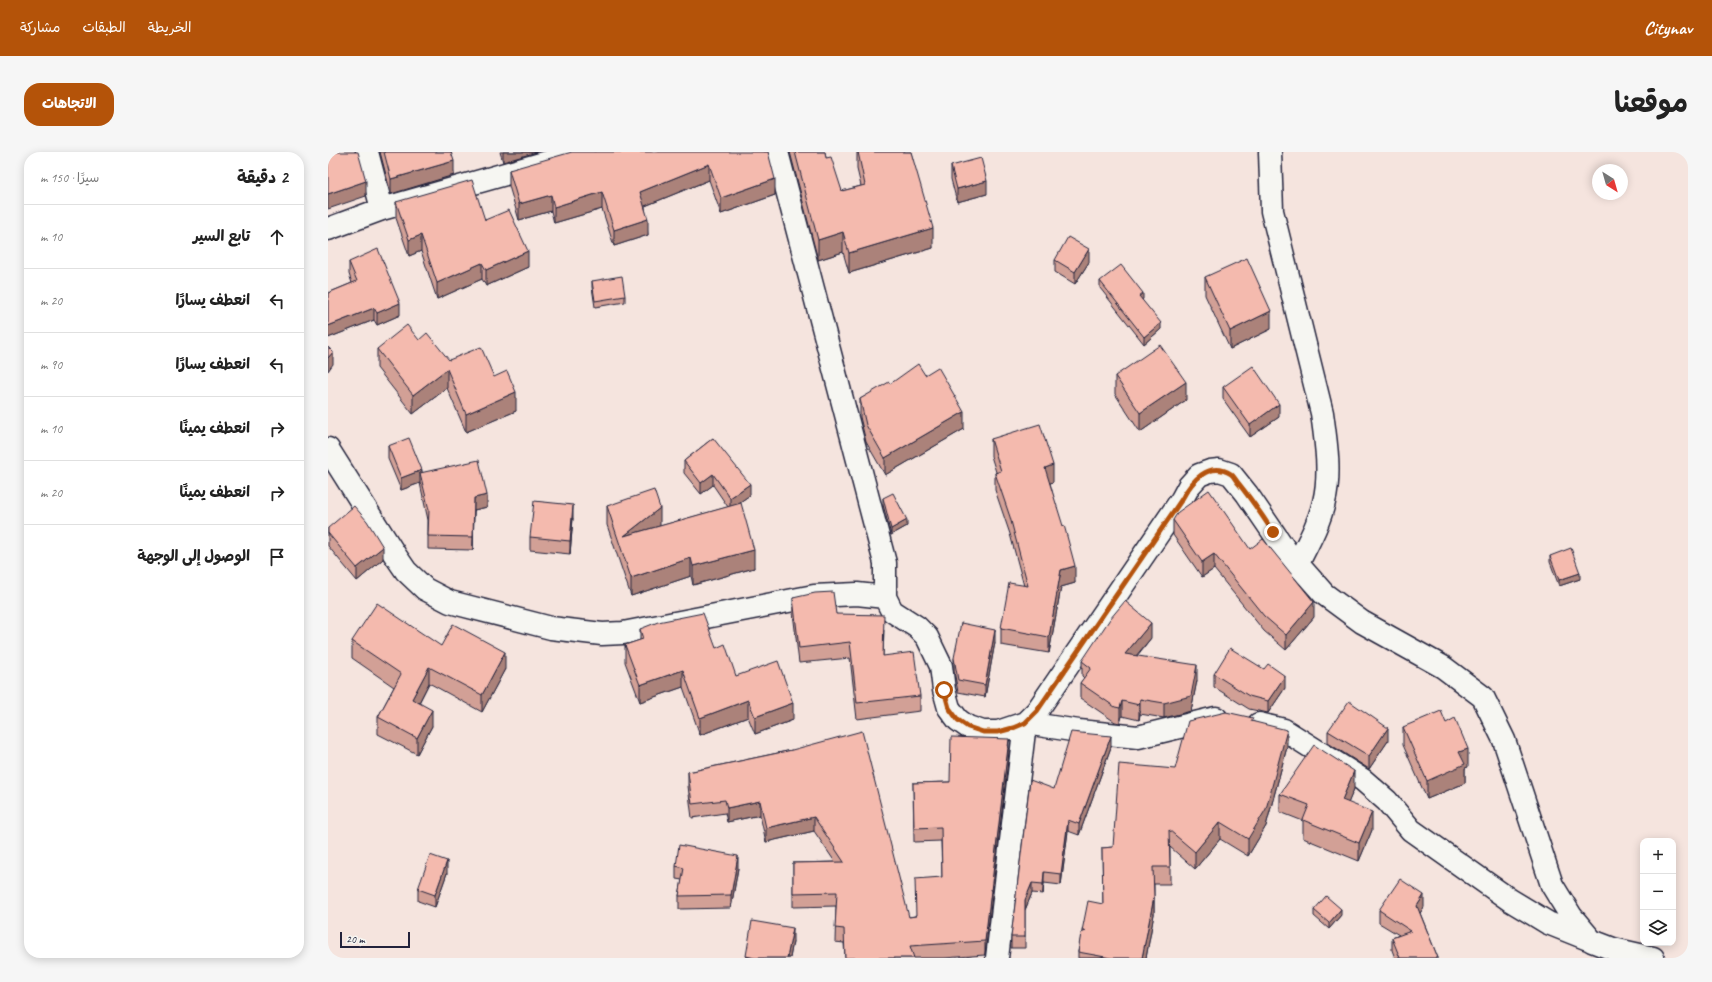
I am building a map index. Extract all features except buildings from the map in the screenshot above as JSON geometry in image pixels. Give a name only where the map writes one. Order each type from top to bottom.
[{"type":"street","points":[[367,152],[382,209]]},
{"type":"street","points":[[328,229],[382,209],[583,152]]},
{"type":"street","points":[[776,152],[885,563],[885,597],[892,611],[917,627],[927,636],[941,666],[944,690],[949,708],[958,720],[968,727],[983,732],[998,732],[1025,723],[1037,711],[1182,499],[1188,486],[1199,475],[1210,471],[1219,470],[1231,474],[1247,494],[1286,551],[1324,594],[1362,622],[1443,667],[1483,697],[1504,740],[1552,885],[1571,916],[1592,942]]},
{"type":"street","points":[[1270,152],[1272,211],[1322,413],[1326,446],[1327,474],[1324,502],[1315,527],[1297,565]]},
{"type":"street","points":[[328,450],[406,571],[424,589],[450,602],[551,628],[602,634],[623,633],[814,596],[856,594],[885,597]]},
{"type":"street","points":[[1025,723],[1079,731],[1138,737],[1226,716],[1284,730],[1363,780],[1387,801],[1412,830],[1510,900],[1548,923],[1592,942],[1613,949],[1653,958]]},
{"type":"street","points":[[997,958],[1025,723]]},
{"type":"route","points":[[944,690],[949,708],[958,720],[968,727],[983,732],[998,732],[1025,723],[1037,711],[1182,499],[1188,486],[1199,475],[1210,471],[1219,470],[1231,474],[1247,494],[1273,532]]}]
